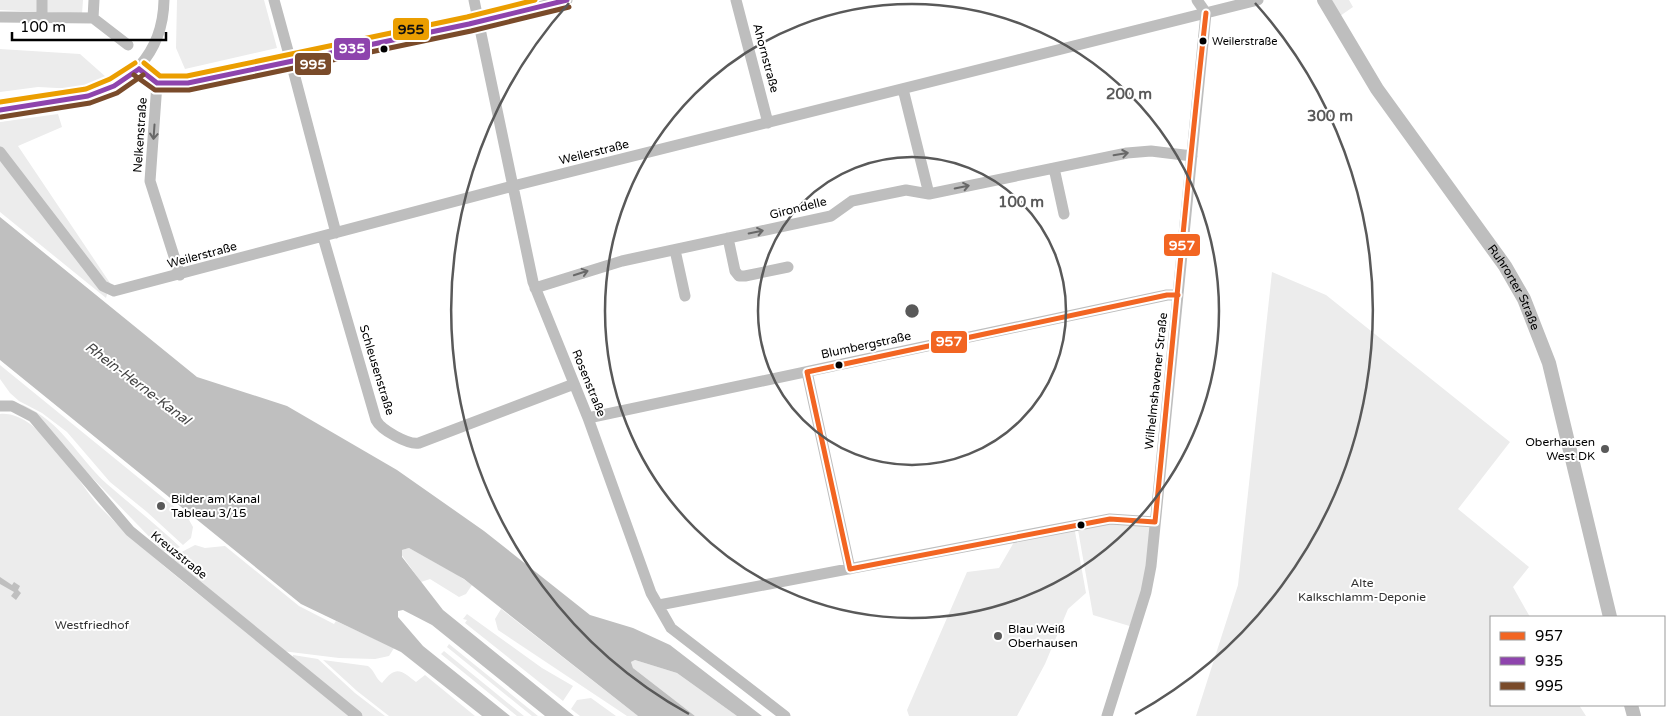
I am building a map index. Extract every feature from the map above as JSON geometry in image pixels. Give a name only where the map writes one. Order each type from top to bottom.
[{"type":"main road","name":"Ruhrorter Straße","points":[[1324,0],[1387,104],[1485,237],[1524,299],[1549,363],[1610,616]]},
{"type":"street","points":[[42,0],[42,17]]},
{"type":"street","points":[[93,18],[94,0]]},
{"type":"street","points":[[0,110],[88,96],[109,89],[139,69],[150,53],[161,26],[164,0]]},
{"type":"street","points":[[274,0],[336,233]]},
{"type":"street","name":"Rosenstraße","points":[[474,0],[535,288],[588,418],[651,593],[670,628],[785,716]]},
{"type":"street","points":[[139,69],[157,83],[188,83],[289,56],[478,21],[567,0]]},
{"type":"street","name":"Ahornstraße","points":[[736,0],[768,123]]},
{"type":"street","points":[[1197,0],[1206,13]]},
{"type":"street","name":"Weilerstraße","points":[[0,152],[107,289],[118,291],[513,186],[1258,0]]},
{"type":"street","name":"Wilhelmshavener Straße","points":[[1107,716],[1149,579],[1206,13]]},
{"type":"street","points":[[0,17],[93,18],[128,45]]},
{"type":"street","name":"Nelkenstraße","points":[[157,83],[150,180],[180,275]]},
{"type":"street","points":[[903,89],[929,194]]},
{"type":"street","name":"Girondelle","points":[[535,288],[614,263],[831,216],[852,201],[906,190],[929,194],[1134,152],[1151,151],[1192,156]]},
{"type":"street","points":[[1054,168],[1064,214]]},
{"type":"street","name":"Schleusenstraße","points":[[323,237],[376,420],[380,426],[410,443],[419,443],[574,384]]},
{"type":"street","points":[[728,238],[735,271],[739,276],[788,267]]},
{"type":"street","points":[[675,250],[685,296]]},
{"type":"street","name":"Blumbergstraße","points":[[588,418],[1167,295],[1178,295]]},
{"type":"street","points":[[807,372],[850,569]]},
{"type":"street","name":"Kreuzstraße","points":[[0,406],[12,406],[33,416],[130,531],[356,716]]},
{"type":"street","points":[[659,605],[1110,519],[1155,522]]},
{"type":"green space","points":[[0,0],[83,0],[82,14],[0,10]]},
{"type":"green space","points":[[177,0],[264,0],[277,48],[185,69],[176,48]]},
{"type":"green space","points":[[1332,0],[1349,0],[1353,7],[1340,16]]},
{"type":"green space","points":[[0,49],[80,54],[106,77],[76,89],[38,87],[0,92]]},
{"type":"green space","points":[[58,114],[62,127],[18,146],[110,283],[106,298],[0,212],[0,122]]},
{"type":"green space","name":"Alte Kalkschlamm-Deponie","points":[[1272,272],[1326,295],[1510,442],[1458,509],[1529,567],[1513,587],[1529,616],[1490,616],[1490,706],[1580,706],[1586,716],[1196,716],[1238,585]]},
{"type":"green space","points":[[0,365],[188,518],[193,527],[191,538],[183,545],[110,482],[67,432],[42,413],[19,401],[10,393],[0,379]]},
{"type":"green space","points":[[21,404],[36,412],[59,430],[107,484],[180,547],[169,552],[163,551]]},
{"type":"green space","name":"Westfriedhof","points":[[0,414],[15,416],[29,423],[42,434],[56,449],[99,506],[131,537],[182,581],[349,716],[0,716]]},
{"type":"green space","points":[[1116,522],[1153,526],[1149,566],[1133,627],[1093,615],[1078,530]]},
{"type":"green space","name":"Blau Weiß Oberhausen","points":[[1074,526],[1086,593],[1068,609],[1045,664],[1017,716],[909,716],[907,710],[967,572],[999,568],[1017,537]]},
{"type":"green space","points":[[195,545],[205,548],[225,546],[299,606],[334,624],[336,621],[394,648],[389,656],[375,659],[339,658],[282,651],[172,560],[174,556]]},
{"type":"green space","points":[[409,548],[472,585],[466,594],[459,597],[430,579],[421,582],[401,554],[402,550]]},
{"type":"green space","points":[[501,609],[638,716],[627,716],[498,630],[495,619]]},
{"type":"green space","points":[[467,614],[542,668],[573,686],[563,701],[465,623],[467,620],[463,619]]},
{"type":"green space","points":[[449,644],[538,716],[532,716],[447,647]]},
{"type":"green space","points":[[444,651],[524,716],[517,716],[441,654]]},
{"type":"green space","points":[[293,655],[318,659],[355,693],[385,716],[363,716],[293,662]]},
{"type":"green space","points":[[323,660],[368,666],[382,683],[391,674],[399,671],[416,682],[425,675],[475,716],[389,716],[357,691]]},
{"type":"green space","points":[[635,660],[677,673],[737,716],[695,716],[633,668],[631,662]]},
{"type":"green space","points":[[591,698],[616,716],[580,716],[571,709],[577,700]]},
{"type":"water","name":"Rhein-Herne-Kanal","points":[[0,217],[197,377],[287,406],[397,470],[484,531],[590,615],[633,628],[670,645],[762,716],[737,716],[677,673],[635,660],[631,662],[633,668],[695,716],[638,716],[464,579],[409,548],[402,550],[402,557],[443,610],[574,716],[545,716],[432,625],[403,610],[398,611],[398,617],[423,646],[510,716],[482,716],[401,652],[301,604],[0,360]]},
{"type":"water","points":[[0,577],[12,585],[14,582],[20,586],[18,590],[21,593],[16,600],[11,596],[14,592],[0,584]]},
{"type":"transit line","name":"955","points":[[144,63],[160,76],[187,76],[467,17],[535,0]]},
{"type":"transit line","name":"935","points":[[139,69],[157,83],[188,83],[469,24],[567,0]]},
{"type":"transit line","name":"995","points":[[134,75],[155,90],[189,90],[471,31],[569,7]]},
{"type":"transit line","name":"957","points":[[1178,295],[1167,295],[807,372],[850,569],[1110,519],[1155,522],[1174,331],[1180,267],[1186,203],[1206,13]]},
{"type":"transit line","name":"955","points":[[0,102],[86,89],[110,79],[135,63]]},
{"type":"transit line","name":"935","points":[[0,110],[88,96],[114,86],[139,69]]},
{"type":"transit line","name":"995","points":[[1,117],[90,103],[117,93],[143,75]]},
{"type":"place","name":"Weilerstraße","points":[[1203,41]]},
{"type":"place","name":"Oberhausen West DK","points":[[1605,449]]},
{"type":"place","name":"Bilder am Kanal Tableau 3/15","points":[[161,506]]},
{"type":"place","name":"Blau Weiß Oberhausen","points":[[998,636]]}]
